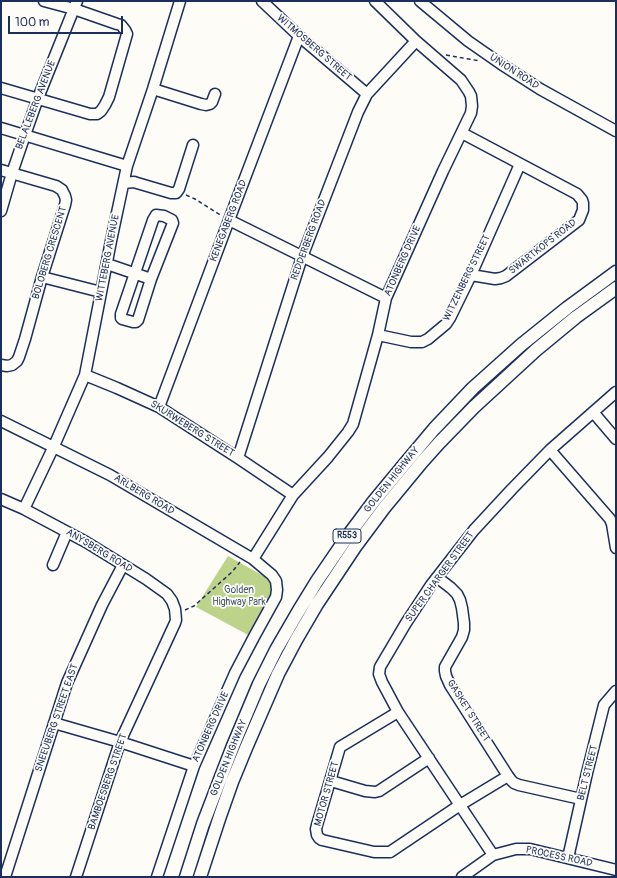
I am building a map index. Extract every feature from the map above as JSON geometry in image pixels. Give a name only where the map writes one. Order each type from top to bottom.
[{"type":"main road","name":"GOLDEN HIGHWAY","points":[[186,877],[203,824],[259,684],[276,650],[298,612],[347,537],[374,501],[434,429],[473,388],[521,345],[567,308],[616,272]]},
{"type":"main road","name":"GOLDEN HIGHWAY","points":[[200,877],[232,782],[275,682],[296,640],[355,547],[384,508],[422,462],[474,407],[553,336],[616,288]]},
{"type":"street","points":[[1,88],[94,114],[97,114],[103,109],[109,97],[127,34],[123,26],[76,5],[44,1]]},
{"type":"street","name":"WITTEBERG AVENUE","points":[[24,509],[54,446],[85,375],[127,166],[153,89],[180,1]]},
{"type":"street","name":"WITMOSBERG STREET","points":[[262,1],[299,36],[366,94]]},
{"type":"street","name":"ATONBERG DRIVE","points":[[249,557],[293,495],[328,457],[353,424],[378,335],[386,298],[471,113],[471,96],[461,80],[416,41],[375,1]]},
{"type":"street","name":"UNION ROAD","points":[[420,1],[468,41],[540,90],[616,131]]},
{"type":"street","name":"BELALEBERG AVENUE","points":[[1,211],[12,173],[38,98],[76,5]]},
{"type":"street","name":"KENEGABERG ROAD","points":[[159,407],[299,36]]},
{"type":"street","name":"REDDERBERG ROAD","points":[[238,458],[302,257],[358,112],[366,94],[416,41]]},
{"type":"street","points":[[153,89],[206,105],[212,102],[215,94]]},
{"type":"street","points":[[1,128],[127,166]]},
{"type":"street","name":"SWARTKOPS ROAD","points":[[462,134],[577,194],[583,203],[583,210],[579,220],[506,276],[495,279],[470,276]]},
{"type":"street","points":[[124,183],[134,182],[171,193],[176,193],[193,145]]},
{"type":"street","name":"WITZENBERG STREET","points":[[378,335],[411,342],[422,342],[428,339],[448,321],[470,276],[520,164]]},
{"type":"street","name":"BOLOBERG CRESCENT","points":[[1,170],[56,186],[62,190],[65,196],[65,205],[19,357],[17,361],[12,364],[7,366],[1,365]]},
{"type":"street","points":[[156,215],[164,216],[172,220],[173,223],[151,278],[136,322],[122,319],[121,314],[153,220],[156,215]]},
{"type":"street","points":[[229,220],[386,298]]},
{"type":"street","points":[[107,264],[151,278]]},
{"type":"street","points":[[42,277],[101,292]]},
{"type":"street","name":"SKURWEBERG STREET","points":[[85,375],[159,407],[293,495]]},
{"type":"street","name":"SUPER CHARGER STREET","points":[[493,855],[398,712],[382,682],[380,667],[431,585],[438,578],[474,530],[550,450],[616,392]]},
{"type":"street","points":[[593,412],[616,439]]},
{"type":"street","name":"ARLBERG ROAD","points":[[1,421],[110,475],[249,557],[272,575],[276,583]]},
{"type":"street","points":[[550,450],[610,519],[616,548]]},
{"type":"street","name":"ANYSBERG ROAD","points":[[1,499],[24,509],[86,542],[167,594],[174,605],[175,619]]},
{"type":"street","points":[[53,565],[67,532]]},
{"type":"street","name":"SNEEUBERG STREET EAST","points":[[5,877],[67,683],[102,605],[123,565]]},
{"type":"street","name":"GASKET STREET","points":[[438,578],[457,594],[462,608],[464,623],[462,637],[445,667],[446,676],[450,685],[508,776],[519,785],[581,799]]},
{"type":"street","name":"ATONBERG DRIVE","points":[[157,877],[194,766],[235,673],[254,635],[276,597],[276,583]]},
{"type":"street","name":"BAMBOESBERG STREET","points":[[76,877],[120,742],[175,619]]},
{"type":"street","name":"BELT STREET","points":[[568,858],[604,705],[616,691]]},
{"type":"street","name":"MOTOR STREET","points":[[398,712],[340,747],[317,824],[317,833],[319,838],[325,842],[374,852],[392,851],[460,805],[508,776]]},
{"type":"street","points":[[54,723],[120,742],[194,766]]},
{"type":"street","points":[[331,781],[366,791],[379,791],[429,758]]},
{"type":"street","name":"PROCESS ROAD","points":[[462,877],[493,855],[523,848],[616,870]]},
{"type":"path","points":[[430,52],[480,61]]},
{"type":"path","points":[[177,192],[195,199],[229,220]]},
{"type":"path","points":[[175,619],[194,606],[249,557]]},
{"type":"green space","name":"Golden Highway Park","points":[[228,556],[269,579],[273,588],[271,600],[252,637],[196,607]]}]
